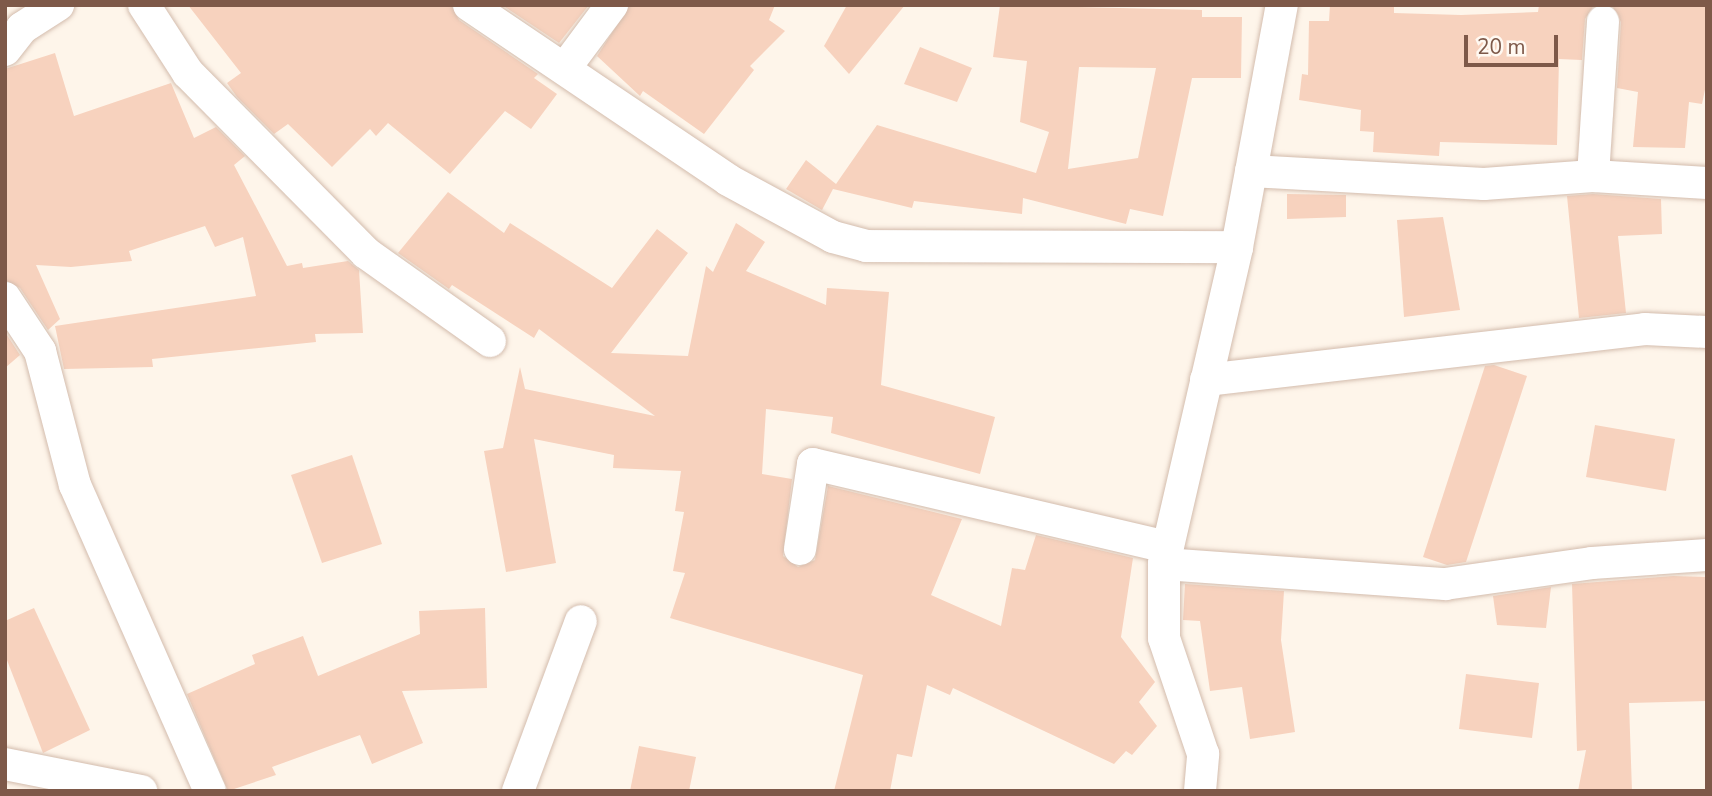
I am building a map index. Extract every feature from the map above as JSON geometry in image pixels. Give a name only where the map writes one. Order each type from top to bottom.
[{"type":"street","points":[[5,50],[22,28],[58,5]]},
{"type":"street","points":[[144,5],[188,72],[366,253],[490,341]]},
{"type":"street","points":[[469,5],[728,180],[833,237],[866,246],[1237,247]]},
{"type":"street","points":[[565,68],[612,5]]},
{"type":"street","points":[[1200,791],[1203,754],[1164,638],[1166,556],[1237,247],[1282,5]]},
{"type":"street","points":[[1593,176],[1603,21]]},
{"type":"street","points":[[1251,171],[1484,184],[1593,176],[1707,183]]},
{"type":"street","points":[[5,298],[40,351],[75,485],[210,791]]},
{"type":"street","points":[[1206,380],[1645,330],[1707,332]]},
{"type":"street","points":[[800,549],[813,464],[1166,556],[1445,584],[1592,563],[1707,555]]},
{"type":"street","points":[[519,791],[581,621]]},
{"type":"street","points":[[5,764],[141,791]]},
{"type":"building","points":[[188,5],[451,5],[459,20],[538,74],[534,78],[557,94],[531,129],[505,111],[450,174],[388,123],[376,136],[370,129],[332,167],[288,124],[274,134],[237,97],[227,83],[241,73]]},
{"type":"building","points":[[502,5],[589,5],[559,43]]},
{"type":"building","points":[[630,5],[775,5],[769,20],[785,31],[750,66],[754,70],[704,134],[643,91],[640,96],[597,56]]},
{"type":"building","points":[[847,5],[905,5],[849,74],[824,46]]},
{"type":"building","points":[[1000,5],[1202,10],[1202,17],[1242,17],[1241,78],[1192,78],[1163,216],[1130,209],[1126,224],[1023,198],[1022,214],[914,201],[912,208],[833,189],[822,210],[786,189],[806,160],[836,184],[877,125],[1036,173],[1049,132],[1020,122],[1027,61],[993,57]],"holes":[[[1079,67],[1156,68],[1138,158],[1068,169]]]},
{"type":"building","points":[[1330,5],[1394,5],[1394,13],[1461,15],[1538,12],[1539,5],[1594,5],[1585,19],[1582,60],[1559,59],[1557,145],[1440,142],[1439,156],[1373,152],[1374,132],[1360,131],[1361,110],[1299,100],[1302,74],[1308,75],[1309,21],[1329,21]]},
{"type":"building","points":[[1612,5],[1707,5],[1707,80],[1702,104],[1689,102],[1685,148],[1633,147],[1638,92],[1617,88],[1621,22]]},
{"type":"building","points":[[920,47],[972,68],[957,102],[904,84]]},
{"type":"building","points":[[55,53],[74,116],[171,83],[194,138],[216,127],[245,156],[234,165],[287,266],[302,263],[303,268],[348,261],[359,270],[363,333],[315,334],[316,342],[152,359],[153,367],[64,369],[55,326],[256,296],[243,237],[215,247],[205,226],[129,251],[132,261],[71,267],[36,265],[60,319],[48,330],[20,288],[5,280],[5,69]]},
{"type":"building","points":[[448,192],[504,233],[510,223],[612,288],[657,229],[688,253],[611,353],[688,356],[706,266],[713,272],[736,223],[765,242],[746,271],[826,305],[827,288],[889,292],[881,385],[995,417],[980,474],[831,433],[833,417],[766,409],[762,474],[792,479],[783,556],[798,567],[815,560],[828,486],[962,519],[931,595],[1001,626],[1012,568],[1025,570],[1036,535],[1133,558],[1121,637],[1155,682],[1139,702],[1157,726],[1132,755],[1126,751],[1114,764],[953,688],[950,695],[927,685],[912,757],[897,754],[890,791],[834,791],[863,675],[670,618],[685,573],[673,571],[684,512],[675,511],[681,471],[613,468],[614,455],[534,439],[556,563],[506,572],[484,451],[503,448],[520,367],[525,389],[655,416],[539,329],[534,338],[452,285],[449,289],[398,253]]},
{"type":"building","points":[[1287,194],[1346,195],[1346,217],[1287,219]]},
{"type":"building","points":[[1593,194],[1661,199],[1662,234],[1618,236],[1626,313],[1579,318],[1567,196]]},
{"type":"building","points":[[1443,217],[1460,310],[1404,317],[1397,220]]},
{"type":"building","points":[[5,332],[20,355],[5,368]]},
{"type":"building","points":[[1494,365],[1527,376],[1466,562],[1447,565],[1423,557],[1485,366]]},
{"type":"building","points":[[1595,425],[1675,439],[1666,491],[1586,477]]},
{"type":"building","points":[[352,455],[382,544],[322,563],[291,475]]},
{"type":"building","points":[[1673,576],[1707,577],[1707,701],[1629,703],[1632,791],[1578,791],[1586,750],[1577,751],[1572,584]]},
{"type":"building","points":[[1185,584],[1284,591],[1281,640],[1295,732],[1250,739],[1242,687],[1210,691],[1200,621],[1183,620]]},
{"type":"building","points":[[1551,587],[1546,628],[1497,625],[1493,596]]},
{"type":"building","points":[[34,608],[90,730],[43,753],[5,655],[5,621]]},
{"type":"building","points":[[485,608],[487,688],[402,691],[423,743],[372,764],[360,735],[272,767],[276,775],[228,791],[187,694],[255,664],[252,655],[303,636],[318,676],[420,634],[419,611]]},
{"type":"building","points":[[1466,674],[1539,683],[1532,738],[1459,729]]},
{"type":"building","points":[[639,746],[696,757],[689,791],[630,791]]}]
